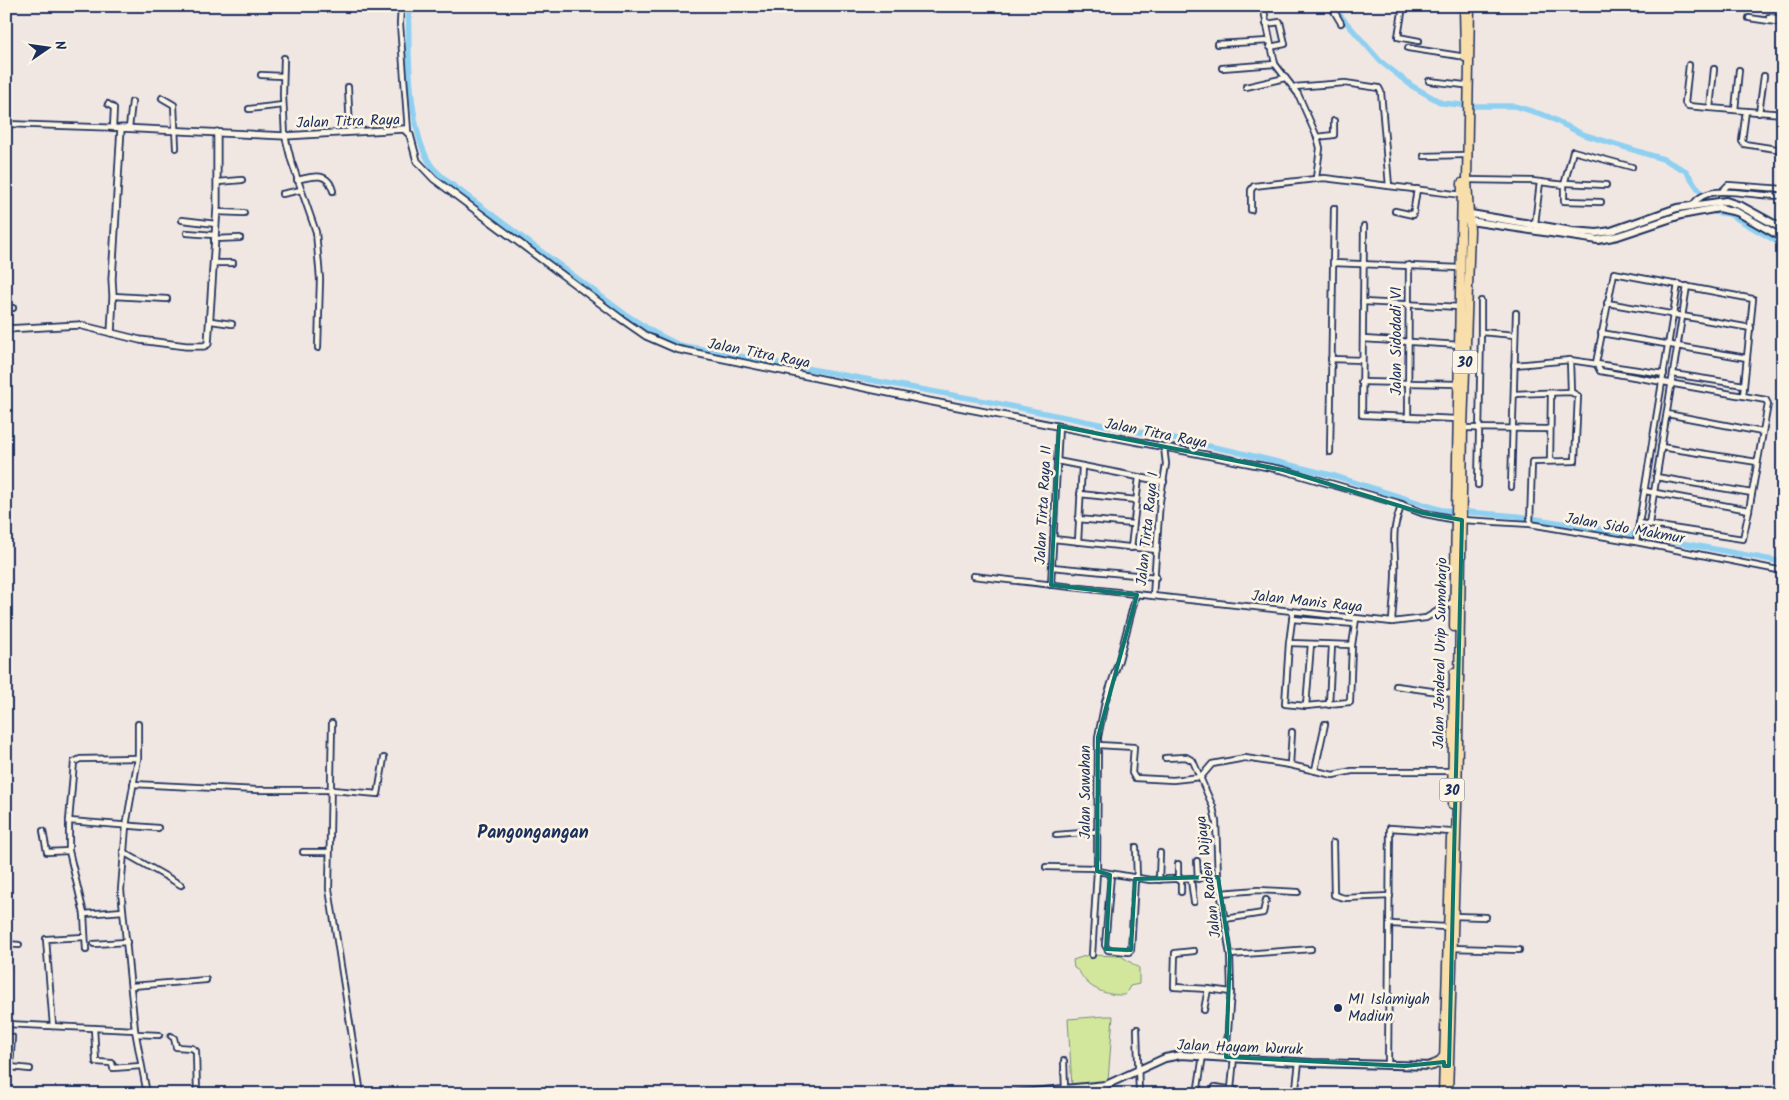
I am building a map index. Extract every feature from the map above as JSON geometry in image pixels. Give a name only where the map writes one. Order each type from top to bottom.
[{"type":"highway","name":"30","points":[[1464,6],[1467,57],[1464,85],[1466,108],[1462,195],[1466,217]]},
{"type":"highway","name":"30","points":[[1466,217],[1466,108],[1470,6]]},
{"type":"highway","name":"Jalan Jenderal Urip Sumoharjo","points":[[1460,428],[1457,419],[1461,268],[1466,217]]},
{"type":"highway","name":"Jalan Jenderal Urip Sumoharjo","points":[[1448,1094],[1447,1066],[1453,916],[1460,428],[1466,217]]},
{"type":"highway","name":"Jalan Jenderal Urip Sumoharjo","points":[[1443,1094],[1447,1066],[1444,1056],[1446,927],[1451,832],[1454,601],[1459,516]]},
{"type":"highway","points":[[1430,1066],[1438,1063],[1444,1056]]},
{"type":"main road","points":[[1466,217],[1597,233],[1696,202],[1718,201],[1741,206],[1783,230]]},
{"type":"main road","points":[[1466,217],[1598,240],[1719,208],[1737,212],[1783,238]]},
{"type":"main road","points":[[1637,221],[1640,228]]},
{"type":"main road","name":"Jalan Hayam Wuruk","points":[[1012,1094],[1106,1085],[1165,1058],[1181,1055],[1388,1066],[1447,1066]]},
{"type":"street","points":[[401,6],[400,24],[408,131]]},
{"type":"street","points":[[1263,6],[1275,64],[1294,87],[1317,137],[1320,148],[1316,178]]},
{"type":"street","points":[[1331,6],[1341,23]]},
{"type":"street","points":[[1403,6],[1398,36],[1419,41]]},
{"type":"street","points":[[1769,17],[1780,18],[1778,10]]},
{"type":"street","points":[[1749,18],[1783,23]]},
{"type":"street","points":[[1266,24],[1280,22],[1285,44],[1270,47]]},
{"type":"street","points":[[1217,44],[1269,41]]},
{"type":"street","points":[[1408,48],[1467,57]]},
{"type":"street","points":[[284,58],[282,76],[285,136],[297,180],[316,232],[320,279],[318,348]]},
{"type":"street","points":[[1222,68],[1275,64]]},
{"type":"street","points":[[1689,65],[1685,103],[1688,106],[1782,114],[1783,105]]},
{"type":"street","points":[[1710,108],[1714,69]]},
{"type":"street","points":[[1735,110],[1739,70]]},
{"type":"street","points":[[261,74],[282,76]]},
{"type":"street","points":[[1759,113],[1764,76]]},
{"type":"street","points":[[1246,87],[1285,78]]},
{"type":"street","points":[[1429,81],[1464,85]]},
{"type":"street","points":[[1294,87],[1345,83],[1379,88],[1382,102],[1389,186]]},
{"type":"street","points":[[348,87],[350,132]]},
{"type":"street","points":[[162,98],[174,105],[176,148]]},
{"type":"street","points":[[129,128],[132,102]]},
{"type":"street","points":[[108,104],[114,108],[113,128]]},
{"type":"street","points":[[249,109],[283,105]]},
{"type":"street","points":[[1746,111],[1742,142],[1744,144],[1783,150]]},
{"type":"street","points":[[1317,137],[1334,135],[1334,121]]},
{"type":"street","points":[[6,124],[121,128],[112,273],[111,333]]},
{"type":"street","name":"Jalan Titra Raya","points":[[121,128],[285,136],[398,128],[408,131],[416,158],[434,179],[620,318],[653,340],[699,354],[1283,470],[1402,504],[1423,513],[1459,516]]},
{"type":"street","points":[[6,329],[79,325],[140,340],[204,346],[210,342],[218,182],[217,132]]},
{"type":"street","points":[[1601,202],[1564,201],[1564,184],[1573,151],[1632,167]]},
{"type":"street","points":[[1424,156],[1463,156]]},
{"type":"street","points":[[297,180],[322,176],[330,180],[333,190]]},
{"type":"street","points":[[1251,210],[1251,190],[1254,186],[1316,178],[1462,195]]},
{"type":"street","points":[[218,182],[242,180]]},
{"type":"street","points":[[1467,180],[1606,185]]},
{"type":"street","points":[[1535,224],[1540,182]]},
{"type":"street","points":[[1696,202],[1708,195],[1723,190],[1728,185],[1783,189]]},
{"type":"street","points":[[1755,195],[1756,187]]},
{"type":"street","points":[[1395,211],[1413,215],[1417,189]]},
{"type":"street","points":[[282,194],[301,190]]},
{"type":"street","points":[[1723,190],[1772,197],[1783,195]]},
{"type":"street","points":[[1330,452],[1334,208]]},
{"type":"street","points":[[217,212],[244,213]]},
{"type":"street","points":[[182,220],[216,224]]},
{"type":"street","points":[[1364,226],[1362,415],[1457,419]]},
{"type":"street","points":[[187,233],[240,238]]},
{"type":"street","points":[[214,263],[233,263]]},
{"type":"street","points":[[1333,263],[1461,268]]},
{"type":"street","name":"Jalan Sidodadi VI","points":[[1408,417],[1409,265]]},
{"type":"street","points":[[1639,526],[1649,524],[1743,539],[1767,402],[1743,396],[1600,371],[1596,362],[1614,273],[1752,297],[1754,301],[1743,396]]},
{"type":"street","points":[[1636,541],[1678,284]]},
{"type":"street","points":[[1649,524],[1687,286]]},
{"type":"street","points":[[113,296],[167,299]]},
{"type":"street","points":[[1478,485],[1481,301]]},
{"type":"street","points":[[1363,302],[1408,302],[1460,307]]},
{"type":"street","points":[[1607,303],[1751,328]]},
{"type":"street","points":[[6,308],[13,308]]},
{"type":"street","points":[[1511,487],[1516,313]]},
{"type":"street","points":[[211,321],[232,324]]},
{"type":"street","points":[[1481,332],[1515,335]]},
{"type":"street","points":[[1601,333],[1747,358]]},
{"type":"street","points":[[1363,339],[1460,345]]},
{"type":"street","points":[[1331,359],[1362,360]]},
{"type":"street","points":[[1514,365],[1570,360],[1596,362],[1664,374]]},
{"type":"street","points":[[1570,360],[1571,392]]},
{"type":"street","points":[[1673,374],[1744,385]]},
{"type":"street","points":[[1361,382],[1458,384]]},
{"type":"street","points":[[1514,394],[1571,392],[1578,396],[1576,459],[1573,461],[1532,462],[1530,519]]},
{"type":"street","points":[[1550,461],[1551,394]]},
{"type":"street","points":[[1667,414],[1762,432]]},
{"type":"street","name":"Jalan Tirta Raya II","points":[[1051,585],[1059,426]]},
{"type":"street","points":[[1460,428],[1550,429]]},
{"type":"street","name":"Jalan Tirta Raya I","points":[[1136,595],[1153,596],[1166,464],[1164,447]]},
{"type":"street","points":[[1661,447],[1757,462]]},
{"type":"street","points":[[1057,461],[1164,482]]},
{"type":"street","points":[[1078,542],[1082,466]]},
{"type":"street","points":[[1132,548],[1139,477]]},
{"type":"street","points":[[1656,477],[1752,494]]},
{"type":"street","points":[[1645,491],[1749,510]]},
{"type":"street","points":[[1080,494],[1136,500]]},
{"type":"street","points":[[1392,622],[1395,562],[1392,538],[1394,523],[1402,504]]},
{"type":"street","name":"Jalan Sido Makmur","points":[[1459,516],[1530,519],[1783,570]]},
{"type":"street","points":[[1078,518],[1133,524]]},
{"type":"street","points":[[1053,539],[1157,550]]},
{"type":"street","points":[[1052,567],[1156,577]]},
{"type":"street","points":[[973,576],[1136,595]]},
{"type":"street","name":"Jalan Sawahan","points":[[1092,955],[1097,870],[1098,745],[1105,702],[1119,660],[1136,595]]},
{"type":"street","name":"Jalan Manis Raya","points":[[1153,596],[1355,622],[1392,622],[1426,618],[1454,601]]},
{"type":"street","points":[[1292,613],[1285,704],[1329,706],[1350,702],[1352,645],[1355,622],[1292,619]]},
{"type":"street","points":[[1289,643],[1352,645]]},
{"type":"street","points":[[1306,706],[1311,644]]},
{"type":"street","points":[[1329,706],[1332,645]]},
{"type":"street","points":[[1396,686],[1453,694]]},
{"type":"street","points":[[332,723],[332,790],[328,852],[329,889],[361,1094]]},
{"type":"street","points":[[138,724],[138,758],[126,826],[121,874],[135,1032],[146,1094]]},
{"type":"street","points":[[1315,770],[1324,724]]},
{"type":"street","points":[[1290,765],[1292,732]]},
{"type":"street","points":[[1098,745],[1134,747],[1132,773],[1135,778],[1173,780],[1201,777],[1209,766],[1220,761],[1245,758],[1290,765],[1333,775],[1352,771],[1452,771]]},
{"type":"street","points":[[86,950],[84,914],[69,851],[69,821],[76,760],[138,758]]},
{"type":"street","points":[[133,784],[257,790],[332,790],[379,794],[384,758]]},
{"type":"street","name":"Jalan Raden Wijaya","points":[[1165,758],[1190,758],[1201,777],[1216,822],[1218,877],[1226,919],[1230,955],[1231,992],[1226,1057]]},
{"type":"street","points":[[69,821],[158,828]]},
{"type":"street","points":[[1388,1066],[1388,947],[1391,924],[1390,828],[1451,832]]},
{"type":"street","points":[[43,831],[48,852],[69,851]]},
{"type":"street","points":[[1056,835],[1096,832]]},
{"type":"street","points":[[1333,843],[1334,895],[1344,898],[1390,896]]},
{"type":"street","points":[[1111,875],[1105,945],[1108,950],[1129,952],[1131,950],[1136,879],[1136,847]]},
{"type":"street","points":[[123,852],[181,885]]},
{"type":"street","points":[[303,852],[328,852]]},
{"type":"street","points":[[1159,880],[1160,853]]},
{"type":"street","points":[[1197,861],[1198,879]]},
{"type":"street","points":[[1178,864],[1182,892]]},
{"type":"street","points":[[1046,867],[1097,870],[1111,875],[1136,879],[1191,880],[1218,877]]},
{"type":"street","points":[[1191,880],[1194,902]]},
{"type":"street","points":[[1221,893],[1258,890],[1298,892]]},
{"type":"street","points":[[1226,919],[1263,913],[1266,900]]},
{"type":"street","points":[[84,914],[123,910]]},
{"type":"street","points":[[1453,916],[1486,918]]},
{"type":"street","points":[[1391,924],[1446,927]]},
{"type":"street","points":[[53,1026],[45,940],[86,937]]},
{"type":"street","points":[[94,944],[127,942]]},
{"type":"street","points":[[6,968],[7,944],[18,945]]},
{"type":"street","points":[[1452,948],[1519,950]]},
{"type":"street","points":[[1230,955],[1311,949]]},
{"type":"street","points":[[1194,951],[1175,953],[1174,987],[1231,992]]},
{"type":"street","points":[[132,986],[206,980]]},
{"type":"street","points":[[1204,1010],[1208,989]]},
{"type":"street","points":[[6,1024],[94,1028],[159,1035]]},
{"type":"street","points":[[94,1028],[96,1062],[112,1063],[113,1068],[141,1066]]},
{"type":"street","points":[[1136,1029],[1139,1094]]},
{"type":"street","points":[[6,1036],[12,1037],[10,1067],[30,1069]]},
{"type":"street","points":[[171,1036],[174,1038],[176,1047],[192,1048],[196,1051],[197,1094]]},
{"type":"street","points":[[1196,1094],[1202,1055]]},
{"type":"street","points":[[1231,1089],[1234,1057]]},
{"type":"street","points":[[1064,1061],[1066,1090]]},
{"type":"street","points":[[1296,1088],[1299,1062]]},
{"type":"street","points":[[1214,1094],[1216,1087],[1235,1090],[1236,1094]]},
{"type":"highlighted area","points":[[1059,426],[1283,470],[1423,513],[1462,520],[1449,1066],[1444,1066],[1444,1062],[1405,1066],[1226,1057],[1230,955],[1218,877],[1135,879],[1131,950],[1106,949],[1110,875],[1097,871],[1098,737],[1137,595],[1051,585]]},
{"type":"green space","points":[[1088,955],[1121,956],[1139,968],[1139,984],[1130,986],[1125,995],[1108,994],[1097,990],[1074,968],[1073,960]]},
{"type":"green space","points":[[1113,1016],[1108,1081],[1096,1085],[1072,1087],[1068,1019]]},
{"type":"waterway","points":[[409,6],[409,66],[414,111],[423,150],[431,165],[447,181],[622,312],[655,333],[679,345],[985,401],[1233,451],[1335,476],[1442,510],[1517,516],[1655,538],[1783,562]]},
{"type":"waterway","points":[[1338,13],[1380,61],[1412,86],[1442,103],[1472,106],[1515,106],[1547,116],[1582,134],[1663,159],[1686,171],[1714,212],[1729,214],[1783,245]]},
{"type":"tunnel","points":[[159,1035],[171,1036]]},
{"type":"place","name":"MI Islamiyah Madiun","points":[[1338,1008]]},
{"type":"district","name":"Pangongangan","points":[[533,832]]}]
